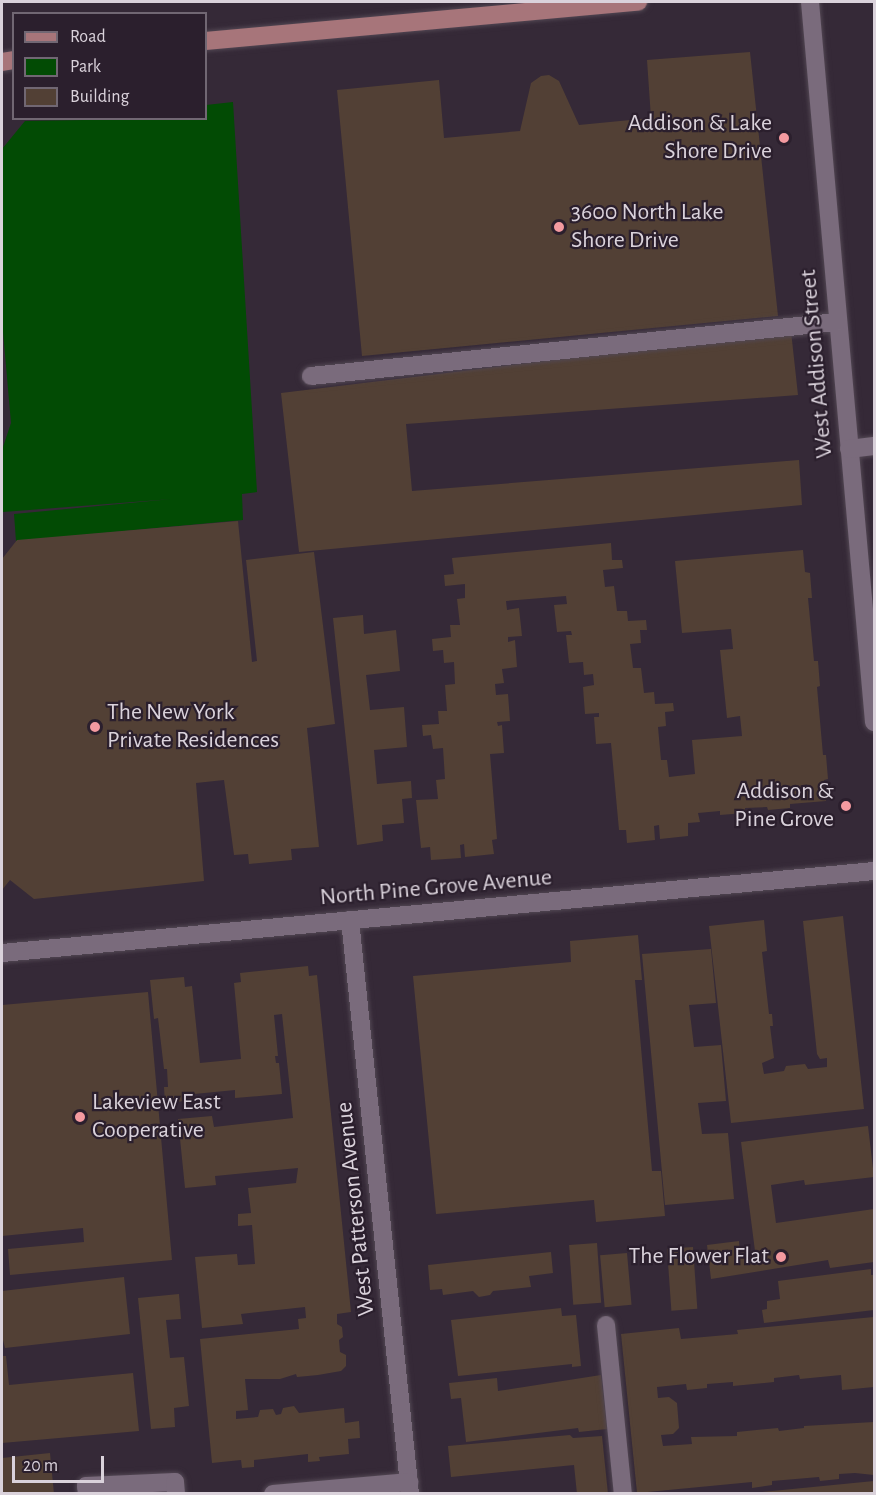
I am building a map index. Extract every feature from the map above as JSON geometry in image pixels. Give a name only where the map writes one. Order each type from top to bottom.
[{"type":"main road","points":[[207,41],[638,2]]},
{"type":"street","name":"West Addison Street","points":[[810,2],[874,722]]},
{"type":"street","points":[[311,376],[837,322]]},
{"type":"street","points":[[849,449],[874,447]]},
{"type":"street","name":"North Pine Grove Avenue","points":[[2,953],[874,871]]},
{"type":"street","name":"West Patterson Avenue","points":[[350,920],[410,1488]]},
{"type":"street","points":[[606,1325],[623,1494]]},
{"type":"street","points":[[87,1494],[86,1486],[175,1482],[176,1494]]},
{"type":"street","points":[[273,1494],[410,1488]]},
{"type":"green space","points":[[233,102],[257,492],[242,494],[243,520],[16,541],[14,514],[172,499],[3,512],[2,450],[11,423],[2,320],[2,149],[25,121],[207,120],[207,105]]},
{"type":"building","name":"3600 North Lake Shore Drive","points":[[750,52],[778,316],[362,356],[337,90],[439,80],[444,138],[520,131],[531,83],[541,76],[549,75],[559,81],[579,125],[651,118],[647,60]]},
{"type":"building","points":[[791,331],[798,395],[406,424],[412,491],[799,460],[802,505],[299,552],[281,393]]},
{"type":"building","name":"The New York Private Residences","points":[[238,521],[252,662],[257,661],[246,560],[314,552],[335,724],[307,728],[319,847],[291,849],[292,860],[249,864],[248,854],[234,855],[224,780],[196,783],[204,881],[34,899],[10,880],[2,890],[2,559],[17,540]]},
{"type":"building","points":[[611,543],[612,560],[622,560],[623,568],[603,570],[605,587],[614,586],[617,611],[627,611],[628,621],[646,620],[647,630],[640,630],[641,643],[630,644],[633,668],[641,668],[644,693],[654,692],[655,704],[673,703],[674,711],[665,712],[666,726],[658,727],[661,760],[667,760],[669,777],[695,774],[692,740],[742,736],[740,716],[727,718],[720,650],[733,649],[731,629],[682,633],[675,561],[803,550],[805,572],[810,573],[812,598],[808,598],[814,661],[818,661],[820,686],[817,687],[823,755],[826,755],[828,779],[824,780],[826,801],[790,804],[790,808],[768,810],[767,807],[745,808],[745,813],[720,815],[720,811],[698,813],[700,822],[688,823],[688,836],[660,839],[659,825],[654,826],[655,840],[627,843],[626,830],[619,830],[611,743],[596,744],[594,717],[599,717],[599,713],[585,714],[583,687],[594,685],[593,674],[584,675],[583,662],[569,663],[566,635],[572,635],[571,631],[557,632],[554,605],[567,604],[566,596],[506,601],[507,610],[519,608],[522,636],[508,637],[508,642],[515,640],[517,667],[502,669],[504,683],[495,684],[496,695],[508,694],[510,721],[497,722],[498,726],[502,725],[504,753],[490,754],[497,839],[492,840],[494,854],[465,857],[464,844],[460,845],[461,858],[431,860],[430,847],[421,848],[416,800],[438,799],[436,780],[445,779],[443,748],[433,749],[431,735],[423,736],[422,725],[439,724],[438,711],[447,711],[445,685],[455,684],[454,662],[444,663],[443,650],[433,651],[432,639],[451,637],[450,625],[460,625],[457,599],[465,598],[465,584],[445,586],[444,575],[454,574],[452,558]]},
{"type":"building","points":[[363,615],[364,634],[396,630],[400,671],[366,675],[370,710],[404,707],[407,747],[374,750],[377,784],[411,781],[412,798],[402,799],[404,823],[382,825],[383,841],[357,845],[333,618]]},
{"type":"building","points":[[843,916],[864,1109],[731,1123],[709,926],[764,920],[767,951],[762,952],[769,1014],[772,1014],[773,1026],[770,1026],[774,1058],[762,1063],[764,1074],[784,1071],[786,1066],[805,1064],[808,1069],[827,1067],[827,1058],[820,1059],[817,1054],[803,921]]},
{"type":"building","points":[[638,935],[642,980],[635,980],[652,1171],[661,1171],[665,1216],[596,1222],[594,1200],[436,1214],[413,976],[571,962],[570,941]]},
{"type":"building","points":[[711,949],[716,1003],[689,1005],[694,1047],[721,1045],[726,1101],[698,1103],[702,1134],[728,1133],[734,1199],[665,1205],[642,954]]},
{"type":"building","points":[[308,966],[309,976],[317,975],[351,1312],[337,1314],[337,1324],[342,1327],[343,1337],[339,1340],[340,1352],[346,1355],[346,1366],[341,1371],[318,1375],[297,1377],[296,1374],[280,1379],[245,1379],[248,1410],[236,1411],[236,1419],[258,1417],[260,1410],[273,1409],[276,1415],[281,1414],[283,1408],[294,1406],[299,1413],[344,1408],[345,1423],[359,1421],[360,1438],[348,1439],[349,1454],[319,1457],[320,1461],[308,1462],[308,1454],[254,1460],[254,1467],[242,1468],[241,1460],[212,1463],[200,1339],[299,1329],[298,1319],[306,1318],[305,1307],[241,1314],[243,1324],[202,1328],[195,1257],[237,1254],[238,1265],[255,1264],[252,1225],[238,1226],[238,1214],[251,1213],[248,1188],[296,1183],[298,1168],[215,1176],[216,1185],[185,1188],[178,1119],[212,1116],[214,1127],[293,1118],[282,1014],[274,1015],[278,1056],[275,1056],[276,1063],[279,1063],[282,1094],[235,1098],[235,1090],[194,1094],[195,1100],[165,1103],[164,1087],[168,1087],[167,1069],[164,1069],[158,1018],[154,1019],[150,980],[184,977],[185,987],[192,986],[200,1063],[241,1059],[234,983],[241,982],[240,973]]},
{"type":"building","name":"Lakeview East Cooperative","points":[[148,992],[172,1260],[10,1275],[8,1249],[84,1242],[83,1228],[2,1236],[2,1005]]},
{"type":"building","points":[[868,1126],[874,1177],[805,1185],[804,1180],[771,1185],[776,1223],[874,1209],[874,1262],[830,1268],[828,1260],[711,1279],[707,1245],[739,1241],[740,1253],[755,1251],[741,1142]]},
{"type":"building","points":[[597,1243],[601,1303],[573,1305],[569,1245]]},
{"type":"building","points":[[693,1247],[697,1309],[671,1311],[667,1249]]},
{"type":"building","points":[[551,1252],[553,1273],[529,1276],[531,1287],[493,1291],[490,1295],[479,1297],[473,1291],[443,1295],[442,1289],[430,1290],[428,1265]]},
{"type":"building","points":[[627,1253],[632,1305],[605,1307],[600,1255]]},
{"type":"building","points":[[871,1269],[871,1275],[874,1275],[874,1310],[764,1323],[762,1310],[767,1309],[767,1301],[780,1299],[778,1281]]},
{"type":"building","points":[[124,1277],[130,1334],[5,1348],[2,1336],[2,1291]]},
{"type":"building","points":[[179,1294],[181,1319],[166,1320],[170,1358],[184,1357],[189,1406],[174,1408],[175,1427],[151,1429],[138,1298]]},
{"type":"building","points":[[561,1308],[562,1316],[576,1315],[581,1366],[572,1367],[572,1364],[458,1376],[451,1320]]},
{"type":"building","points":[[874,1317],[874,1387],[842,1390],[841,1375],[800,1379],[799,1375],[774,1378],[774,1382],[733,1386],[733,1382],[707,1384],[707,1388],[687,1390],[686,1384],[657,1387],[658,1398],[669,1397],[677,1403],[679,1428],[673,1434],[661,1435],[663,1446],[692,1444],[691,1437],[737,1436],[737,1432],[778,1428],[779,1431],[804,1428],[804,1426],[874,1422],[874,1475],[855,1473],[839,1474],[839,1479],[820,1481],[819,1477],[772,1481],[772,1485],[752,1488],[752,1482],[637,1493],[621,1334],[679,1328],[681,1339],[738,1334],[737,1330]]},
{"type":"building","points":[[2,1356],[6,1356],[9,1385],[133,1373],[139,1431],[2,1443]]},
{"type":"building","points":[[601,1375],[607,1429],[579,1432],[578,1428],[466,1442],[461,1398],[451,1399],[449,1383],[497,1378],[498,1391]]},
{"type":"building","points":[[570,1435],[573,1438],[602,1436],[608,1494],[577,1494],[574,1465],[451,1477],[448,1446]]},
{"type":"building","points":[[50,1453],[54,1494],[2,1494],[2,1458]]},
{"type":"building","points":[[874,1481],[874,1494],[763,1494],[762,1492]]},
{"type":"place","name":"Addison & Lake Shore Drive","points":[[784,138]]},
{"type":"place","name":"3600 North Lake Shore Drive","points":[[559,227]]},
{"type":"place","name":"The New York Private Residences","points":[[95,727]]},
{"type":"place","name":"Addison & Pine Grove","points":[[846,806]]},
{"type":"place","name":"Lakeview East Cooperative","points":[[80,1117]]},
{"type":"place","name":"The Flower Flat","points":[[781,1257]]}]
